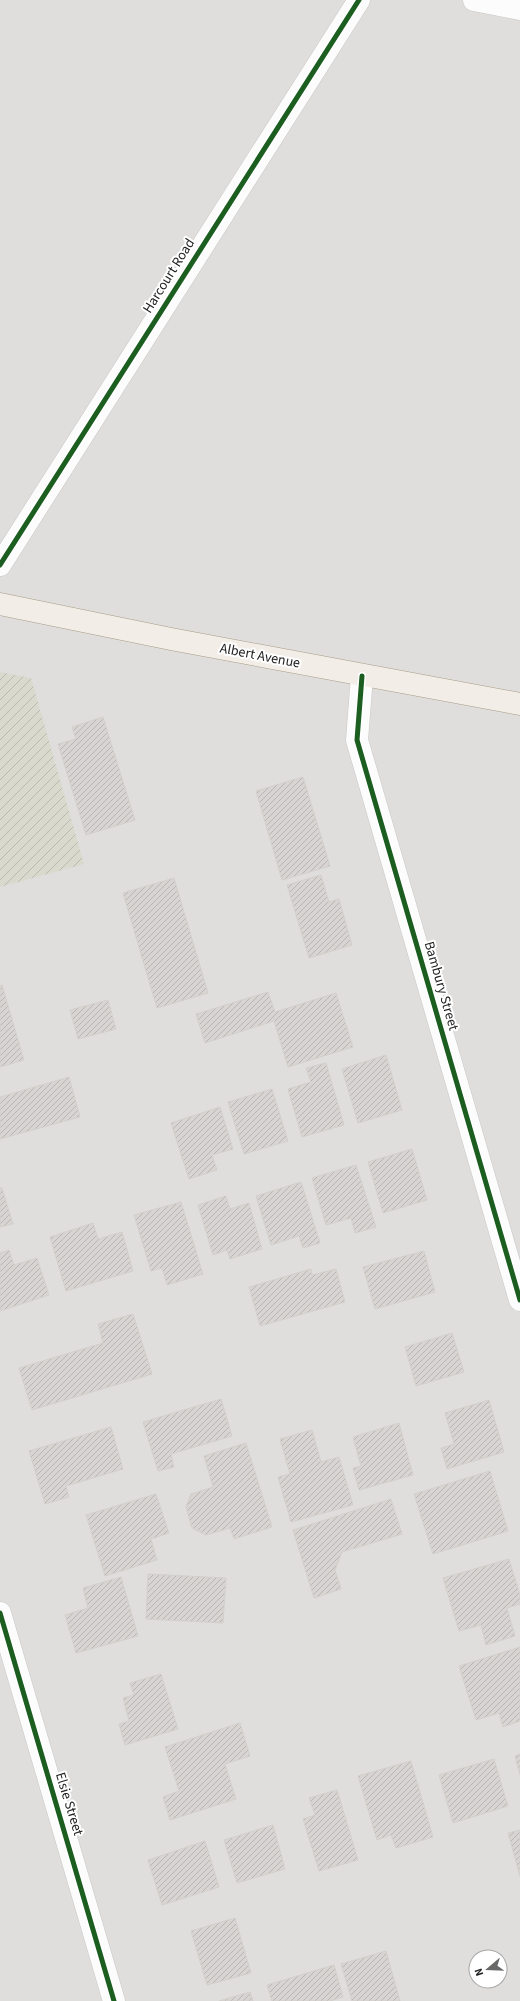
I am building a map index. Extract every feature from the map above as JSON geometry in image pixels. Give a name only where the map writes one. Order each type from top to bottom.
[{"type":"main road","name":"Albert Avenue","points":[[0,604],[362,676],[520,704]]},
{"type":"street","name":"Harcourt Road","points":[[0,565],[359,0]]},
{"type":"street","points":[[474,0],[520,9]]},
{"type":"street","name":"Bambury Street","points":[[362,676],[357,740],[520,1300]]},
{"type":"street","name":"Elsie Street","points":[[1,1622],[114,2001]]},
{"type":"shaded area","points":[[0,0],[520,0],[520,2001],[0,2001]]},
{"type":"shaded area","points":[[0,672],[31,678],[84,864],[0,887]]},
{"type":"building","points":[[103,717],[135,820],[86,835],[58,744],[76,739],[72,727]]},
{"type":"building","points":[[303,777],[330,866],[282,880],[256,791]]},
{"type":"building","points":[[321,875],[329,902],[339,899],[352,945],[309,958],[287,885]]},
{"type":"building","points":[[174,878],[208,993],[157,1008],[123,893]]},
{"type":"building","points":[[2,985],[24,1060],[0,1067],[0,986]]},
{"type":"building","points":[[268,992],[275,1012],[336,993],[353,1047],[288,1067],[274,1021],[205,1043],[196,1014]]},
{"type":"building","points":[[108,1000],[116,1029],[78,1039],[70,1010]]},
{"type":"building","points":[[386,1055],[402,1110],[358,1123],[342,1069]]},
{"type":"building","points":[[326,1063],[344,1125],[302,1137],[288,1089],[311,1082],[306,1068]]},
{"type":"building","points":[[69,1077],[80,1117],[0,1139],[0,1097]]},
{"type":"building","points":[[272,1089],[288,1141],[244,1154],[228,1102]]},
{"type":"building","points":[[220,1107],[233,1149],[212,1155],[217,1170],[189,1179],[171,1123]]},
{"type":"building","points":[[412,1149],[427,1200],[383,1213],[368,1162]]},
{"type":"building","points":[[356,1165],[376,1227],[355,1233],[351,1218],[326,1225],[312,1178]]},
{"type":"building","points":[[301,1182],[320,1243],[303,1248],[299,1236],[271,1245],[256,1196]]},
{"type":"building","points":[[0,1188],[2,1188],[13,1224],[0,1227]]},
{"type":"building","points":[[226,1196],[230,1209],[249,1203],[262,1249],[230,1259],[227,1250],[213,1255],[198,1205]]},
{"type":"building","points":[[181,1202],[203,1274],[167,1285],[162,1268],[151,1271],[134,1215]]},
{"type":"building","points":[[93,1223],[98,1239],[122,1232],[133,1271],[66,1291],[50,1237]]},
{"type":"building","points":[[9,1250],[14,1265],[37,1258],[49,1295],[0,1311],[0,1253]]},
{"type":"building","points":[[424,1251],[435,1292],[375,1309],[363,1267]]},
{"type":"building","points":[[311,1269],[312,1275],[336,1269],[345,1302],[260,1326],[249,1287]]},
{"type":"building","points":[[133,1314],[152,1374],[32,1410],[19,1368],[103,1343],[98,1324]]},
{"type":"building","points":[[452,1333],[464,1372],[416,1386],[405,1347]]},
{"type":"building","points":[[221,1399],[232,1436],[171,1454],[174,1467],[158,1471],[143,1422]]},
{"type":"building","points":[[489,1400],[504,1452],[447,1469],[441,1448],[454,1444],[445,1413]]},
{"type":"building","points":[[399,1423],[413,1475],[359,1490],[353,1468],[361,1466],[353,1437]]},
{"type":"building","points":[[111,1427],[123,1469],[66,1486],[69,1497],[45,1504],[29,1451]]},
{"type":"building","points":[[312,1430],[321,1462],[339,1457],[353,1505],[291,1522],[278,1477],[290,1474],[280,1439]]},
{"type":"building","points":[[246,1443],[272,1527],[234,1539],[230,1528],[206,1535],[192,1528],[186,1507],[191,1494],[213,1487],[204,1456]]},
{"type":"building","points":[[490,1471],[508,1531],[433,1554],[414,1494]]},
{"type":"building","points":[[156,1494],[169,1533],[151,1539],[157,1560],[105,1576],[86,1515]]},
{"type":"building","points":[[391,1499],[402,1534],[342,1552],[335,1570],[341,1589],[314,1598],[293,1530]]},
{"type":"building","points":[[509,1559],[520,1595],[520,1604],[507,1608],[515,1636],[486,1645],[481,1625],[459,1631],[443,1578]]},
{"type":"building","points":[[148,1574],[226,1578],[223,1623],[146,1619]]},
{"type":"building","points":[[121,1577],[138,1636],[76,1653],[65,1615],[88,1608],[83,1588]]},
{"type":"building","points":[[520,1647],[520,1721],[503,1727],[499,1713],[476,1720],[459,1666]]},
{"type":"building","points":[[161,1674],[178,1729],[125,1745],[119,1724],[129,1721],[123,1698],[134,1695],[130,1683]]},
{"type":"building","points":[[240,1723],[250,1756],[225,1764],[236,1799],[170,1820],[163,1797],[179,1791],[165,1747]]},
{"type":"building","points":[[520,1754],[520,1775],[515,1756]]},
{"type":"building","points":[[494,1759],[508,1806],[453,1823],[439,1775]]},
{"type":"building","points":[[411,1761],[433,1837],[396,1848],[391,1835],[377,1840],[358,1776]]},
{"type":"building","points":[[337,1790],[358,1860],[319,1871],[303,1819],[315,1815],[309,1798]]},
{"type":"building","points":[[273,1825],[285,1869],[237,1883],[224,1840]]},
{"type":"building","points":[[520,1830],[520,1876],[508,1833]]},
{"type":"building","points":[[205,1841],[219,1887],[162,1905],[148,1860]]},
{"type":"building","points":[[235,1918],[251,1973],[207,1985],[191,1931]]},
{"type":"building","points":[[386,1951],[400,2001],[352,2001],[341,1964]]},
{"type":"building","points":[[334,1965],[343,1997],[330,2001],[272,2001],[267,1985]]},
{"type":"building","points":[[250,1992],[253,2001],[219,2001]]},
{"type":"cycle path","points":[[0,565],[359,0]]},
{"type":"cycle path","points":[[362,676],[357,740],[520,1300]]},
{"type":"cycle path","points":[[0,1613],[114,2001]]}]
